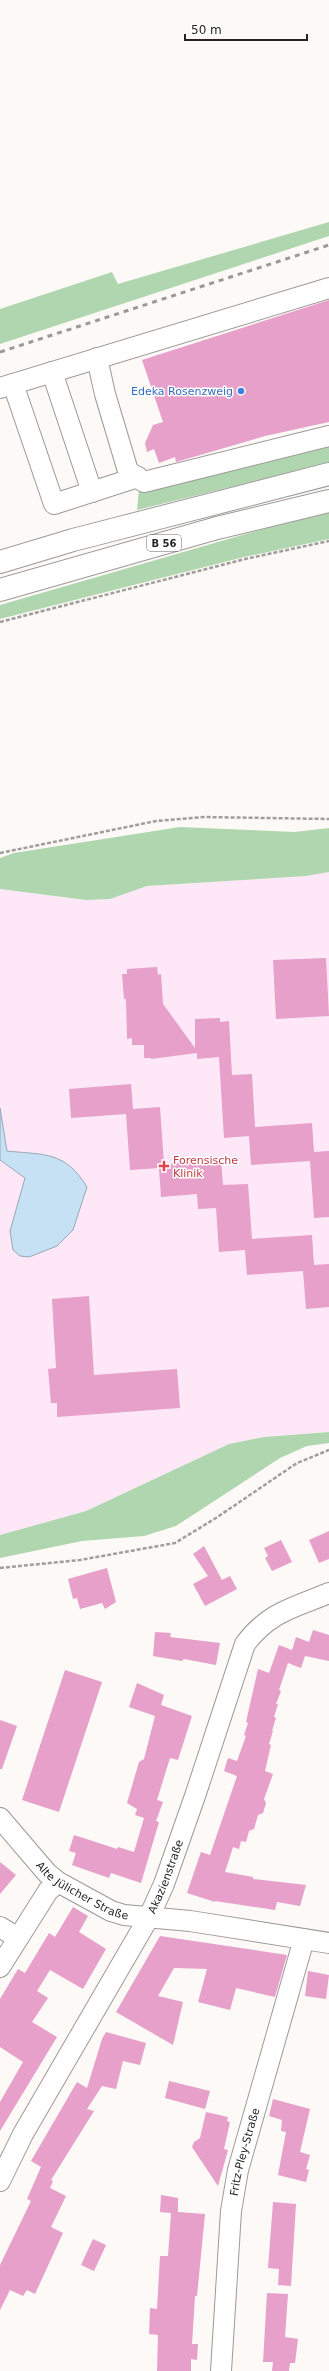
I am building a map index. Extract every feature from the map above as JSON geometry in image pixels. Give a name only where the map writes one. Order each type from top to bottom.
[{"type":"main road","name":"B 56","points":[[0,562],[73,540],[329,474]]},
{"type":"main road","name":"B 56","points":[[0,590],[217,528],[329,501]]},
{"type":"street","points":[[138,477],[54,504],[7,386],[329,288]]},
{"type":"street","points":[[97,358],[128,471],[144,482],[329,436]]},
{"type":"street","points":[[52,372],[92,492]]},
{"type":"street","name":"Akazienstraße","points":[[1,2177],[24,2134],[149,1917],[164,1884],[245,1644],[257,1628],[271,1617],[329,1592]]},
{"type":"street","name":"Alte Jülicher Straße","points":[[0,1818],[47,1873],[58,1882],[111,1911],[124,1915],[190,1921],[329,1943]]},
{"type":"street","points":[[0,1967],[48,1892],[58,1882]]},
{"type":"street","points":[[0,1927],[18,1938]]},
{"type":"street","name":"Fritz-Pley-Straße","points":[[221,2371],[231,2211],[238,2170],[304,1939]]},
{"type":"path","points":[[0,622],[245,559],[329,541]]},
{"type":"path","points":[[0,853],[156,821],[204,817],[329,819]]},
{"type":"path","points":[[0,1568],[80,1560],[175,1543],[216,1518],[297,1463],[329,1450]]},
{"type":"shaded area","name":"Forensische Klinik","points":[[329,872],[329,1432],[264,1437],[229,1444],[86,1511],[0,1535],[0,889],[86,900],[109,899],[147,886],[306,876]]},
{"type":"green space","points":[[329,222],[329,236],[0,344],[0,309],[112,272],[118,284]]},
{"type":"green space","points":[[329,438],[329,463],[137,510],[139,489]]},
{"type":"green space","points":[[329,510],[329,539],[244,557],[0,619],[0,605]]},
{"type":"green space","points":[[180,827],[294,832],[329,828],[329,872],[306,876],[147,886],[110,899],[86,900],[0,889],[0,858],[14,853]]},
{"type":"green space","points":[[329,1432],[329,1443],[307,1446],[280,1458],[176,1526],[144,1536],[82,1541],[0,1558],[0,1535],[86,1511],[229,1444],[264,1437]]},
{"type":"water","points":[[0,1108],[7,1151],[43,1155],[62,1161],[79,1175],[87,1187],[73,1230],[57,1246],[29,1257],[20,1256],[13,1250],[10,1231],[25,1178],[0,1160]]},
{"type":"building","name":"Edeka Rosenzweig","points":[[329,300],[329,422],[265,436],[176,462],[175,457],[159,463],[154,449],[147,452],[145,443],[153,425],[163,422],[142,360]]},
{"type":"building","points":[[326,958],[329,1016],[276,1019],[273,960]]},
{"type":"building","points":[[157,967],[158,975],[161,974],[163,1004],[195,1048],[195,1019],[220,1018],[220,1022],[229,1021],[232,1075],[252,1074],[255,1127],[312,1123],[314,1152],[329,1151],[329,1217],[314,1218],[310,1161],[251,1165],[249,1136],[224,1138],[219,1057],[197,1059],[197,1053],[151,1059],[144,1058],[144,1045],[132,1045],[132,1038],[127,1039],[126,999],[124,999],[122,974],[127,974],[127,969]]},
{"type":"building","points":[[131,1084],[133,1109],[160,1107],[164,1164],[221,1160],[223,1185],[248,1184],[252,1239],[312,1235],[314,1265],[329,1264],[329,1307],[306,1309],[303,1271],[247,1275],[245,1250],[219,1252],[216,1208],[198,1209],[197,1194],[161,1197],[159,1168],[130,1170],[126,1114],[71,1118],[69,1089]]},
{"type":"building","points":[[89,1296],[94,1375],[177,1369],[180,1408],[57,1417],[57,1403],[51,1403],[48,1369],[56,1368],[52,1299]]},
{"type":"building","points":[[329,1531],[329,1559],[319,1563],[309,1540]]},
{"type":"building","points":[[281,1540],[292,1562],[272,1571],[265,1558],[268,1556],[264,1548]]},
{"type":"building","points":[[204,1546],[222,1580],[230,1576],[237,1589],[205,1606],[193,1584],[208,1576],[193,1554]]},
{"type":"building","points":[[107,1568],[116,1602],[105,1609],[102,1603],[80,1609],[77,1598],[73,1599],[68,1579]]},
{"type":"building","points":[[313,1630],[329,1635],[329,1661],[305,1656],[301,1668],[288,1663],[279,1690],[281,1691],[276,1704],[278,1704],[274,1717],[276,1718],[269,1744],[271,1745],[265,1771],[273,1774],[264,1799],[266,1803],[263,1813],[258,1815],[254,1829],[249,1831],[246,1842],[241,1841],[239,1849],[233,1847],[225,1872],[253,1877],[253,1879],[306,1885],[300,1906],[277,1902],[275,1910],[215,1902],[187,1893],[201,1852],[210,1855],[237,1776],[224,1771],[228,1758],[237,1761],[246,1736],[244,1735],[248,1723],[246,1722],[258,1669],[269,1673],[279,1645],[292,1650],[296,1637],[309,1642]]},
{"type":"building","points":[[155,1632],[171,1633],[170,1637],[220,1643],[216,1665],[184,1659],[182,1661],[153,1656]]},
{"type":"building","points":[[65,1670],[102,1682],[59,1812],[22,1800]]},
{"type":"building","points":[[137,1683],[164,1695],[161,1705],[192,1716],[178,1760],[170,1758],[157,1800],[163,1802],[156,1821],[159,1822],[141,1883],[111,1873],[109,1878],[72,1865],[76,1853],[69,1851],[74,1835],[117,1849],[118,1847],[134,1852],[144,1818],[135,1815],[137,1809],[127,1803],[139,1762],[144,1759],[155,1716],[129,1707]]},
{"type":"building","points":[[0,1720],[17,1726],[2,1769],[0,1769]]},
{"type":"building","points":[[0,1862],[16,1875],[0,1894]]},
{"type":"building","points":[[73,1907],[88,1916],[79,1932],[106,1949],[83,1989],[50,1970],[37,1991],[48,1998],[32,2022],[57,2037],[0,2131],[0,2102],[23,2062],[0,2047],[0,1999],[18,1969],[25,1973],[49,1933],[55,1937]]},
{"type":"building","points":[[160,1936],[287,1955],[275,1997],[236,1988],[230,2010],[198,2002],[207,1969],[174,1968],[158,1996],[183,2002],[173,2045],[116,2012]]},
{"type":"building","points":[[308,1971],[329,1975],[326,1999],[305,1996]]},
{"type":"building","points":[[106,2032],[146,2043],[140,2065],[123,2061],[116,2089],[102,2086],[87,2109],[94,2111],[51,2180],[53,2181],[50,2188],[66,2196],[51,2227],[63,2233],[35,2294],[27,2290],[23,2296],[10,2290],[0,2310],[0,2265],[31,2201],[27,2199],[41,2167],[31,2161],[77,2082],[87,2088],[102,2039]]},
{"type":"building","points":[[169,2081],[210,2091],[205,2109],[165,2098]]},
{"type":"building","points":[[273,2099],[310,2109],[300,2152],[310,2155],[306,2169],[309,2170],[306,2182],[278,2175],[286,2132],[281,2131],[282,2120],[269,2116]]},
{"type":"building","points":[[206,2112],[228,2117],[227,2121],[230,2122],[224,2149],[228,2150],[218,2186],[192,2147],[194,2142],[200,2138]]},
{"type":"building","points":[[161,2195],[178,2198],[178,2212],[205,2214],[197,2296],[195,2296],[192,2344],[198,2344],[197,2360],[191,2359],[191,2371],[157,2371],[158,2335],[149,2334],[150,2308],[157,2309],[160,2256],[168,2256],[171,2213],[160,2212]]},
{"type":"building","points":[[273,2202],[296,2204],[291,2286],[278,2285],[279,2269],[268,2268]]},
{"type":"building","points":[[93,2239],[106,2245],[94,2271],[81,2265]]},
{"type":"building","points":[[267,2293],[288,2294],[285,2337],[298,2339],[295,2363],[290,2363],[289,2371],[272,2371],[273,2362],[263,2362]]},
{"type":"railway","points":[[0,352],[329,245]]},
{"type":"place","name":"Edeka Rosenzweig","points":[[241,391]]},
{"type":"place","name":"Forensische Klinik","points":[[164,1166]]}]
